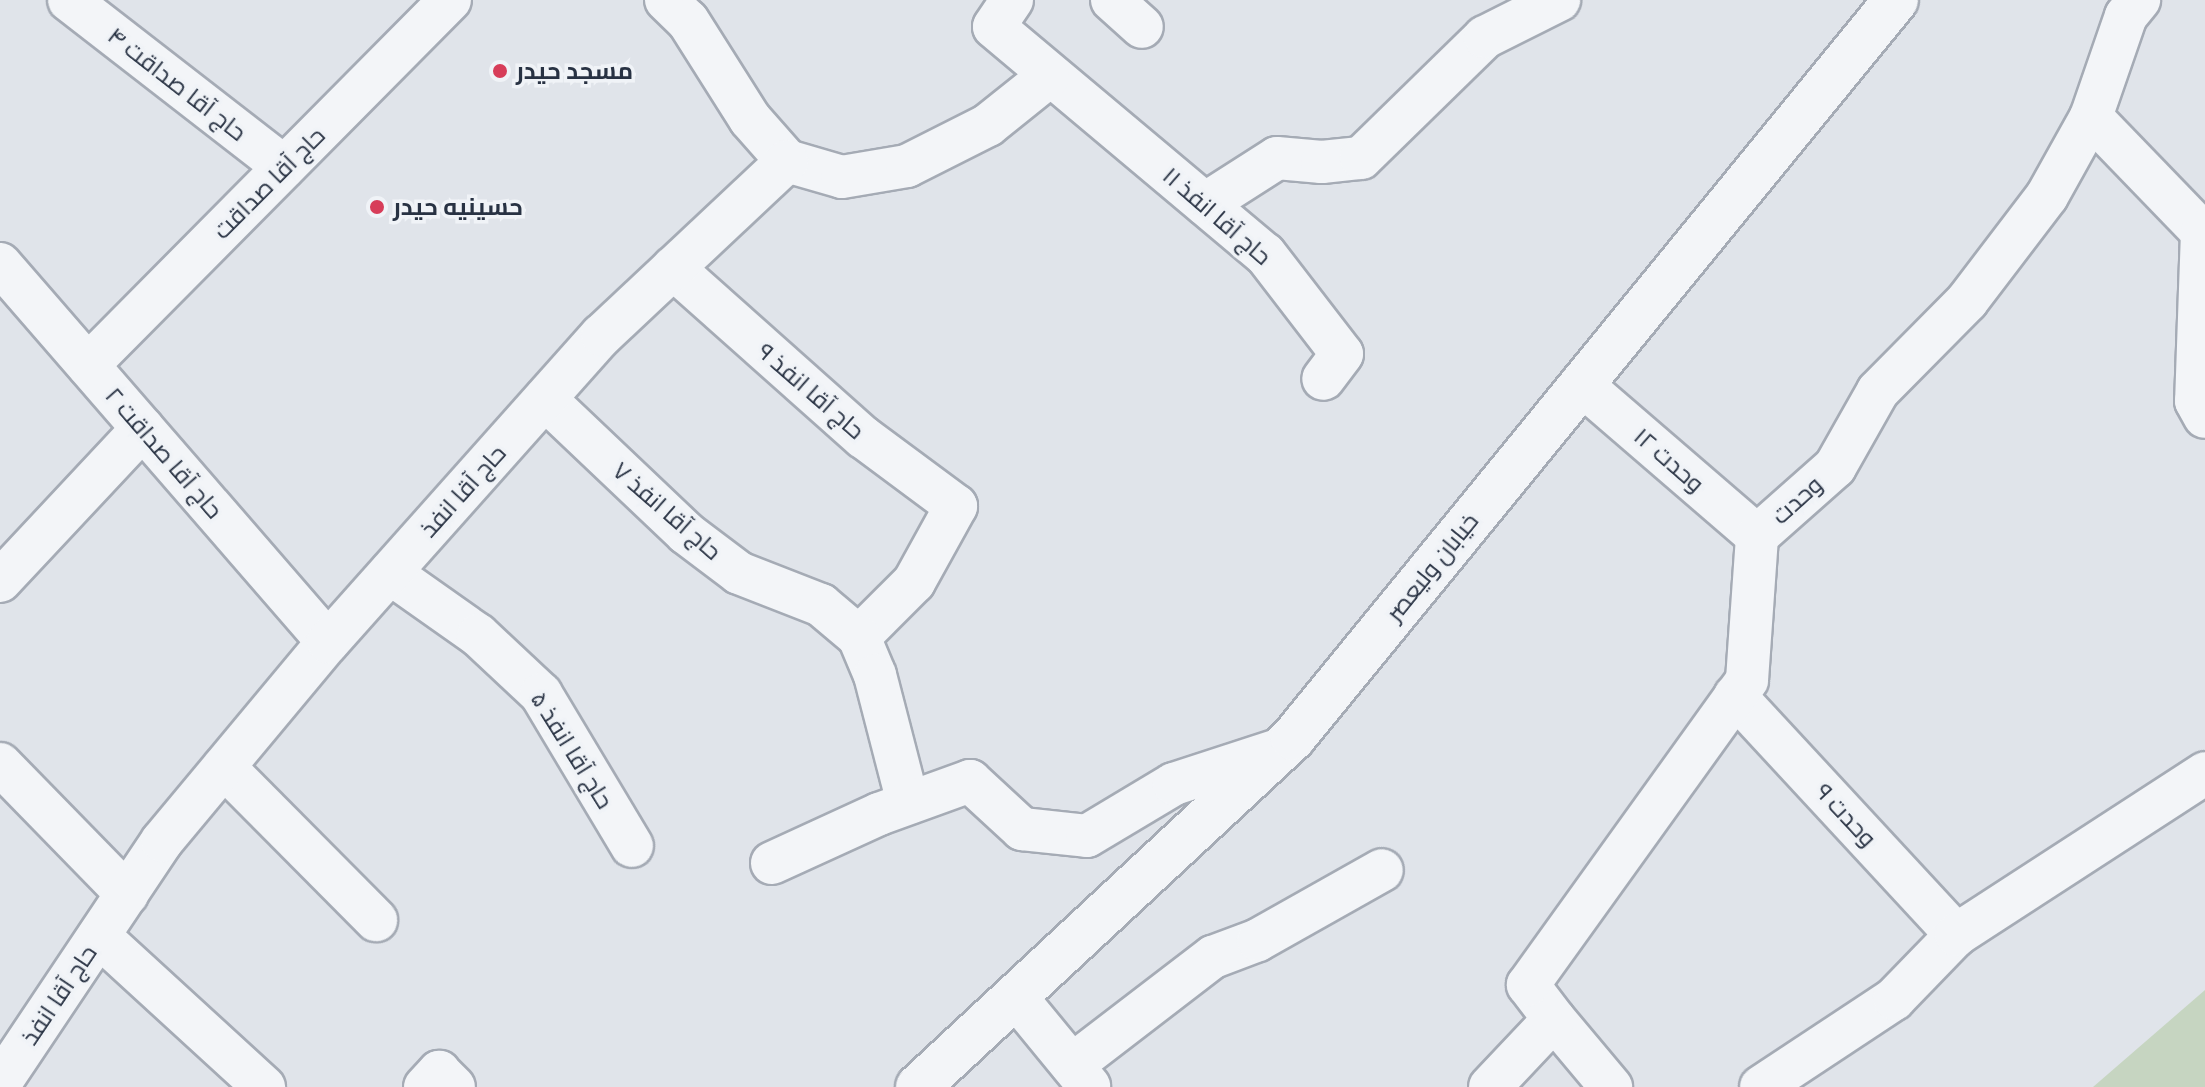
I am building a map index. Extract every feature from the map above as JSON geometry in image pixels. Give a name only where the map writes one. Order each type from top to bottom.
[{"type":"street","name":"حاج آقا صداقت ۴","points":[[69,0],[284,167]]},
{"type":"street","points":[[666,0],[688,21],[750,119],[787,161],[842,177],[907,166],[988,125],[1048,77]]},
{"type":"street","points":[[1205,204],[1277,158],[1361,158],[1485,37],[1559,0]]},
{"type":"street","name":"خیابان ولیعصر","points":[[918,1087],[1281,749],[1896,0]]},
{"type":"street","name":"وحدت","points":[[1554,1019],[1528,985],[1747,680],[1757,536],[1835,467],[1878,391],[1967,301],[2047,196],[2091,117],[2126,16],[2139,0]]},
{"type":"street","name":"حاج آقا صداقت","points":[[88,365],[284,167],[426,7]]},
{"type":"street","name":"حاج آقا انفذ ۱۱","points":[[1003,13],[1048,77],[1265,254],[1342,354],[1323,379]]},
{"type":"street","points":[[2091,117],[2202,232],[2196,401],[2205,417]]},
{"type":"street","name":"حاج آقا انفذ","points":[[0,1083],[127,894],[224,767],[328,642],[545,399],[673,268],[787,161]]},
{"type":"street","name":"حاج آقا صداقت ۲","points":[[0,264],[328,642]]},
{"type":"street","name":"حاج آقا انفذ ۹","points":[[673,268],[863,437],[956,506],[914,582],[859,637]]},
{"type":"street","name":"وحدت ۱۲","points":[[1581,384],[1757,536]]},
{"type":"street","name":"حاج آقا انفذ ۷","points":[[545,399],[686,533],[728,565],[821,605],[859,637],[875,675],[908,803]]},
{"type":"street","points":[[0,581],[143,428]]},
{"type":"street","name":"حاج آقا انفذ ۵","points":[[390,573],[478,635],[541,694],[632,846]]},
{"type":"street","name":"وحدت ۹","points":[[1735,696],[1956,935]]},
{"type":"street","points":[[772,863],[908,803],[970,781],[1022,829],[1087,836],[1174,784],[1281,749]]},
{"type":"street","points":[[0,764],[127,894]]},
{"type":"street","points":[[224,767],[376,920]]},
{"type":"street","points":[[1761,1087],[1894,999],[1956,935],[2205,773]]},
{"type":"street","points":[[1015,996],[1081,1076],[1213,957],[1258,940],[1382,870]]},
{"type":"street","points":[[99,936],[264,1087]]},
{"type":"street","points":[[1490,1087],[1554,1019],[1611,1087]]},
{"type":"street","points":[[425,1087],[439,1072],[454,1087]]},
{"type":"green space","points":[[2205,990],[2205,1087],[2093,1087]]},
{"type":"place","name":"مسجد حیدر","points":[[500,71]]},
{"type":"place","name":"حسینیه حیدر","points":[[377,207]]}]
